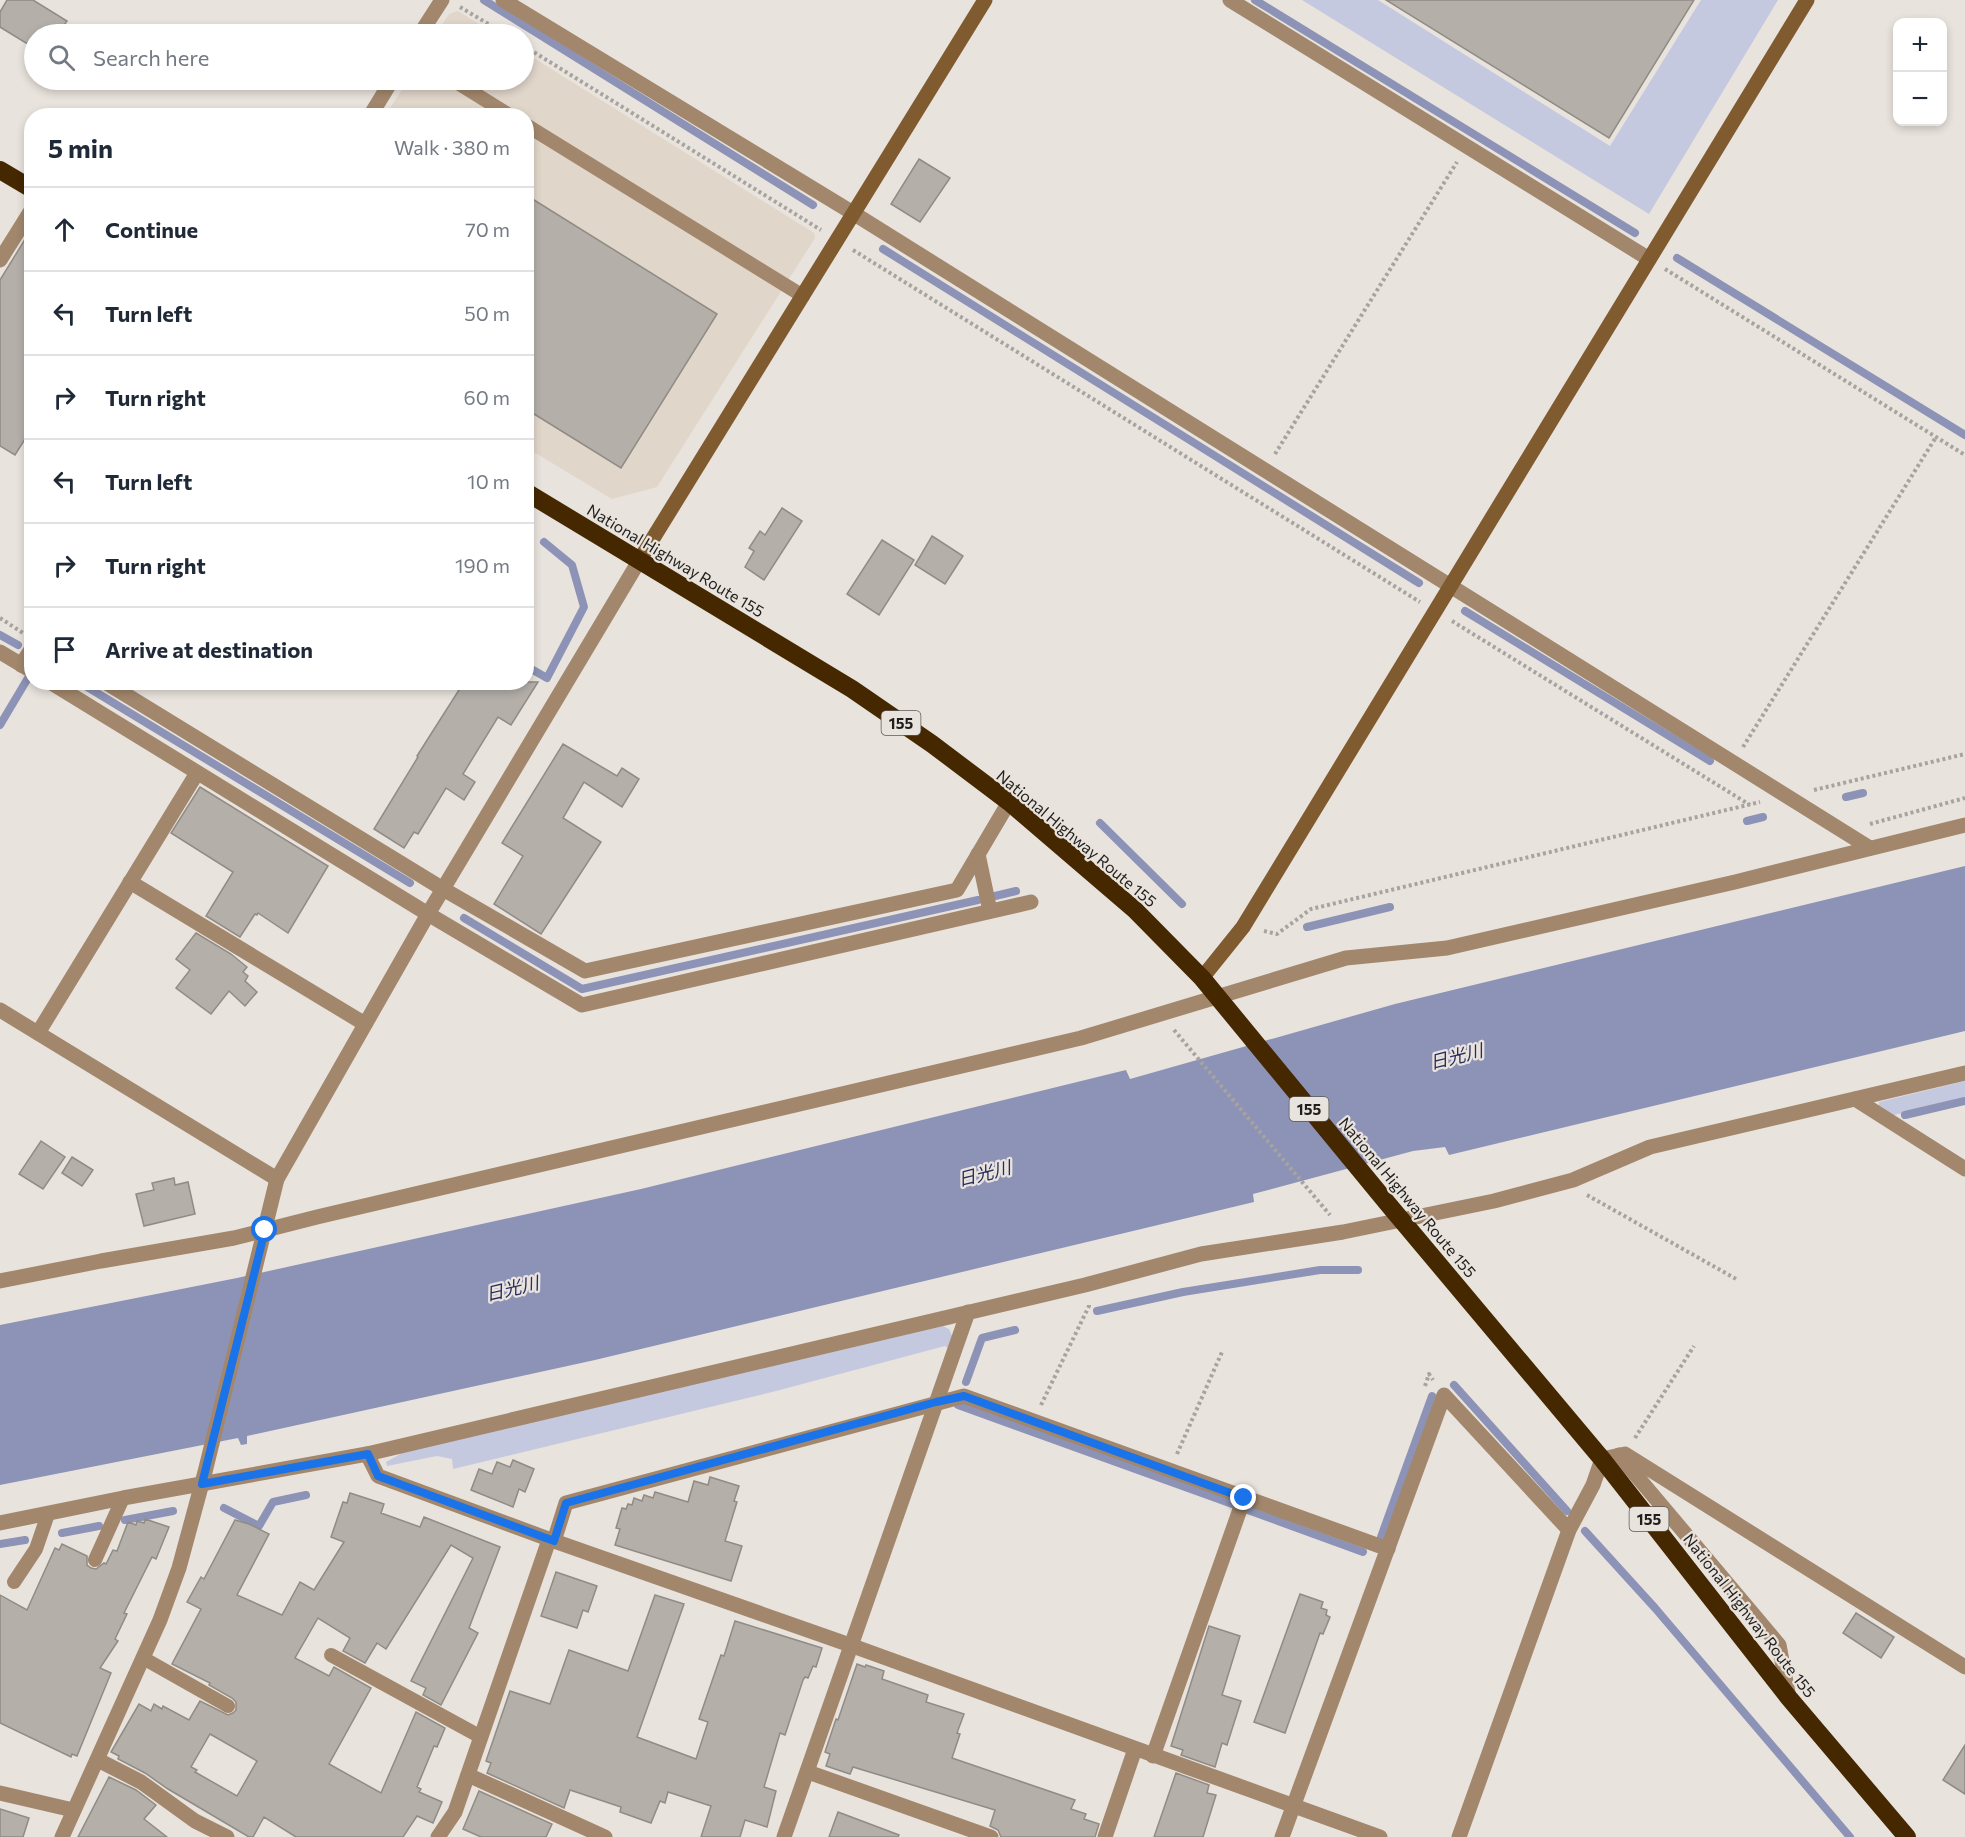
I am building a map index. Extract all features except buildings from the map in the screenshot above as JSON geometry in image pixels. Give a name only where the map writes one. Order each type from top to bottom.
[{"type":"highway","points":[[0,170],[24,184]]},
{"type":"highway","name":"National Highway Route 155","points":[[534,497],[852,689],[932,744],[1009,802],[1135,910],[1202,978],[1388,1204],[1615,1456],[1790,1698],[1906,1837]]},
{"type":"street","points":[[426,24],[442,0]]},
{"type":"street","points":[[503,0],[853,213],[1870,848]]},
{"type":"street","points":[[62,1837],[160,1620],[179,1568],[277,1179],[428,914],[639,561],[985,0]]},
{"type":"street","points":[[1230,0],[1649,259]]},
{"type":"street","points":[[1202,978],[1243,927],[1807,0]]},
{"type":"street","points":[[375,108],[386,90]]},
{"type":"street","points":[[0,260],[24,221]]},
{"type":"street","points":[[0,652],[24,667]]},
{"type":"street","points":[[63,690],[428,914],[582,1005],[1031,902]]},
{"type":"street","points":[[118,690],[443,889],[585,971],[957,890],[1009,802]]},
{"type":"street","points":[[38,1033],[197,773]]},
{"type":"street","points":[[0,1281],[101,1261],[264,1234],[1081,1038],[1346,958],[1447,948],[1965,825]]},
{"type":"street","points":[[978,854],[990,911]]},
{"type":"street","points":[[130,882],[365,1024]]},
{"type":"street","points":[[0,1010],[277,1179]]},
{"type":"street","points":[[0,1523],[123,1498],[203,1478],[368,1454],[1085,1285],[1202,1254],[1343,1232],[1494,1201],[1573,1180],[1650,1147],[1965,1073]]},
{"type":"street","points":[[1856,1099],[1965,1169]]},
{"type":"street","points":[[784,1837],[968,1312]]},
{"type":"street","points":[[1282,1837],[1444,1395],[1569,1530]]},
{"type":"street","points":[[438,1837],[455,1812],[566,1503],[964,1396],[1388,1549]]},
{"type":"street","points":[[368,1454],[378,1476],[1380,1837]]},
{"type":"street","points":[[1459,1837],[1569,1530],[1593,1485],[1615,1456],[1965,1667]]},
{"type":"street","points":[[1153,1756],[1244,1498]]},
{"type":"street","points":[[1105,1837],[1135,1749]]},
{"type":"street","points":[[98,1760],[141,1782],[195,1821],[227,1837]]},
{"type":"street","points":[[808,1772],[991,1837]]},
{"type":"street","points":[[468,1775],[605,1837]]},
{"type":"street","points":[[0,1793],[73,1810]]},
{"type":"lane","points":[[469,90],[498,108]]},
{"type":"lane","points":[[534,130],[803,296]]},
{"type":"lane","points":[[95,1560],[123,1498]]},
{"type":"lane","points":[[14,1582],[36,1550],[48,1514]]},
{"type":"lane","points":[[331,1655],[481,1737]]},
{"type":"lane","points":[[143,1658],[228,1706]]},
{"type":"path","points":[[459,6],[489,24]]},
{"type":"path","points":[[534,52],[1750,805]]},
{"type":"path","points":[[1265,470],[1467,146]]},
{"type":"path","points":[[1649,259],[1965,455]]},
{"type":"path","points":[[1733,762],[1936,437]]},
{"type":"path","points":[[0,618],[24,633]]},
{"type":"path","points":[[1277,934],[1311,909],[1965,754]]},
{"type":"path","points":[[1844,832],[1965,798]]},
{"type":"path","points":[[1173,1029],[1334,1220]]},
{"type":"path","points":[[1595,1190],[1587,1195],[1738,1280]]},
{"type":"path","points":[[1033,1422],[1089,1306],[1085,1285]]},
{"type":"path","points":[[1615,1456],[1694,1346]]},
{"type":"path","points":[[1170,1471],[1222,1352]]},
{"type":"shaded area","points":[[1302,0],[1378,0],[1610,146],[1701,0],[1778,0],[1649,214]]},
{"type":"shaded area","points":[[458,11],[479,24],[442,24],[449,14]]},
{"type":"shaded area","points":[[534,58],[814,233],[815,238],[657,487],[612,499],[534,452],[534,108],[390,108],[402,90],[534,90]]},
{"type":"shaded area","points":[[1965,1081],[1965,1099],[1894,1115],[1879,1107],[1879,1102]]},
{"type":"shaded area","points":[[943,1326],[949,1329],[954,1340],[950,1350],[945,1346],[776,1391],[453,1469],[452,1459],[437,1456],[387,1466],[386,1462],[404,1452]]},
{"type":"water","name":"日光川","points":[[1965,866],[1965,1031],[1449,1155],[1445,1147],[1413,1151],[1253,1194],[1254,1202],[595,1360],[247,1436],[247,1444],[241,1445],[238,1438],[0,1485],[0,1325],[237,1278],[641,1189],[1126,1070],[1130,1079],[1395,1004]]},
{"type":"waterway","points":[[484,0],[523,24]]},
{"type":"waterway","points":[[1255,0],[1635,233]]},
{"type":"waterway","points":[[534,31],[813,205]]},
{"type":"waterway","points":[[883,249],[1419,583]]},
{"type":"waterway","points":[[1677,258],[1965,435]]},
{"type":"waterway","points":[[534,671],[547,678],[584,607],[572,565],[544,542]]},
{"type":"waterway","points":[[1465,611],[1710,761]]},
{"type":"waterway","points":[[0,635],[18,645]]},
{"type":"waterway","points":[[0,725],[24,685]]},
{"type":"waterway","points":[[92,690],[410,883]]},
{"type":"waterway","points":[[1846,797],[1863,793]]},
{"type":"waterway","points":[[1747,821],[1763,817]]},
{"type":"waterway","points":[[1100,823],[1182,904]]},
{"type":"waterway","points":[[995,896],[1016,891]]},
{"type":"waterway","points":[[464,918],[582,989],[978,900]]},
{"type":"waterway","points":[[1307,927],[1390,907]]},
{"type":"waterway","points":[[1905,1115],[1965,1101]]},
{"type":"waterway","points":[[1097,1311],[1183,1292],[1320,1270],[1358,1270]]},
{"type":"waterway","points":[[966,1382],[982,1338],[1015,1330]]},
{"type":"waterway","points":[[1454,1385],[1567,1511]]},
{"type":"waterway","points":[[1381,1537],[1432,1396]]},
{"type":"waterway","points":[[958,1405],[1235,1505]]},
{"type":"waterway","points":[[224,1508],[259,1526],[273,1502],[306,1495]]},
{"type":"waterway","points":[[1245,1509],[1363,1552]]},
{"type":"waterway","points":[[125,1520],[173,1511]]},
{"type":"waterway","points":[[62,1533],[99,1526]]},
{"type":"waterway","points":[[1585,1531],[1655,1608],[1850,1837]]},
{"type":"waterway","points":[[0,1544],[25,1540]]},
{"type":"route","points":[[265,1230],[202,1484],[368,1454],[378,1476],[554,1541],[566,1503],[964,1396],[1244,1498]]}]
